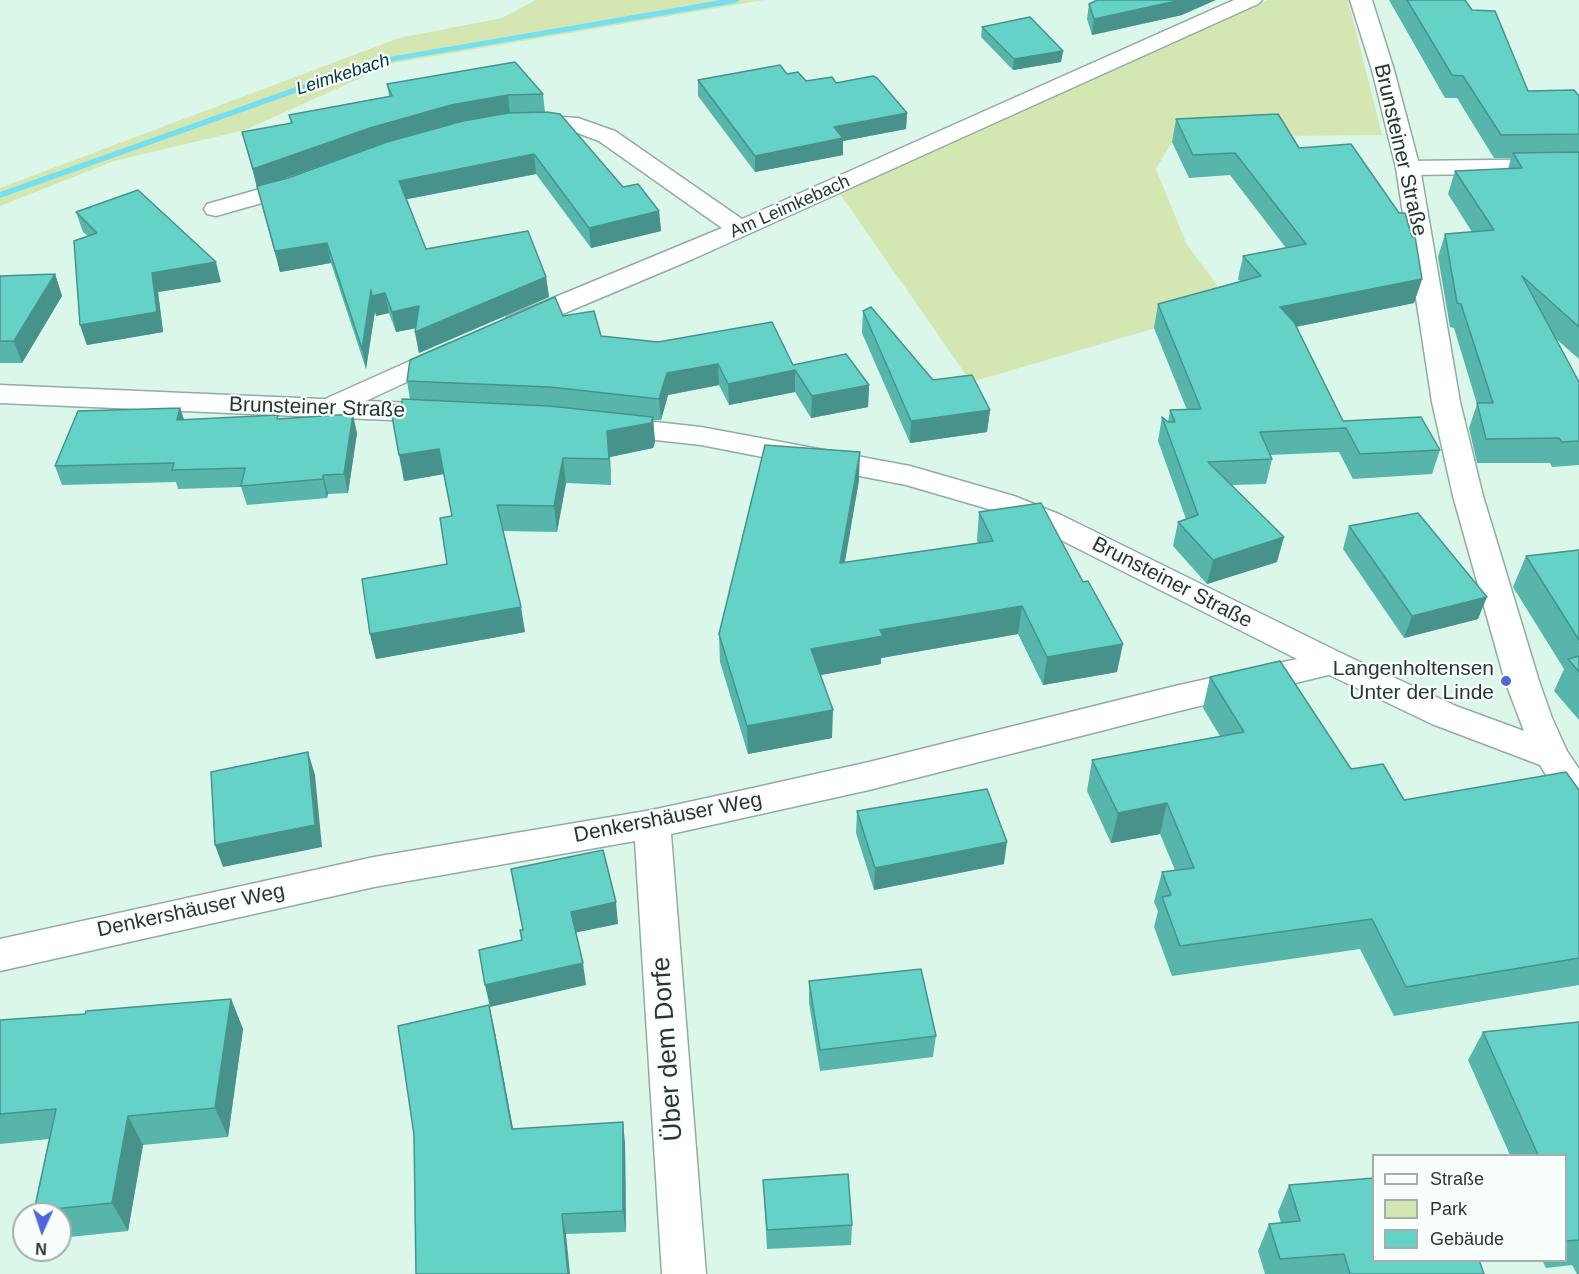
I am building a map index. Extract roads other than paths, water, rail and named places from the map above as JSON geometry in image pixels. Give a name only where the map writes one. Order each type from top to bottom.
[{"type":"street","name":"Am Leimkebach","points":[[500,330],[740,229],[1251,0]]},
{"type":"street","name":"Brunsteiner Straße","points":[[1361,0],[1383,70],[1408,168],[1453,439],[1522,681],[1552,756]]},
{"type":"street","points":[[500,124],[549,122],[591,129],[622,145],[740,229]]},
{"type":"street","points":[[1408,168],[1579,166]]},
{"type":"street","points":[[216,209],[320,178]]},
{"type":"street","points":[[326,409],[468,343]]},
{"type":"street","name":"Brunsteiner Straße","points":[[0,394],[468,414]]},
{"type":"street","name":"Brunsteiner Straße","points":[[584,423],[701,436],[777,449],[910,476],[966,491],[1050,522],[1444,716],[1552,756]]},
{"type":"street","name":"Denkershäuser Weg","points":[[0,955],[374,872],[652,824],[869,776],[1175,699],[1333,663]]},
{"type":"street","points":[[1552,756],[1579,799]]},
{"type":"street","name":"Über dem Dorfe","points":[[652,824],[684,1274]]},
{"type":"waterway","name":"Leimkebach","points":[[0,195],[375,62],[736,0]]},
{"type":"place","name":"Langenholtensen Unter der Linde","points":[[1506,681]]}]
